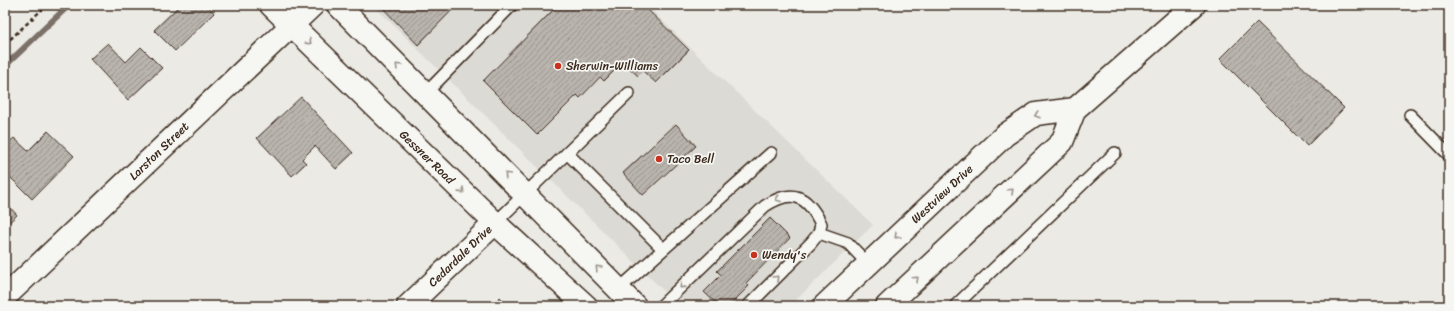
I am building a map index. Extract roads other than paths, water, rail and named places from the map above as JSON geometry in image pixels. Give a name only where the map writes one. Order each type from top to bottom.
[{"type":"main road","name":"Gessner Road","points":[[271,5],[495,223],[586,306]]},
{"type":"main road","name":"Larston Street","points":[[5,297],[313,5]]},
{"type":"main road","points":[[338,5],[635,306]]},
{"type":"main road","points":[[887,306],[1062,142],[1075,110],[1194,5]]},
{"type":"main road","name":"Westview Drive","points":[[824,306],[1005,135],[1036,114],[1075,110]]},
{"type":"main road","name":"Cedardale Drive","points":[[408,306],[495,223]]},
{"type":"lane","points":[[426,93],[512,5]]},
{"type":"lane","points":[[495,223],[629,93]]},
{"type":"lane","points":[[1410,115],[1449,155]]},
{"type":"lane","points":[[567,153],[663,249]]},
{"type":"lane","points":[[619,289],[771,153]]},
{"type":"lane","points":[[955,306],[1115,154]]},
{"type":"lane","points":[[661,306],[765,206],[775,199],[794,195],[800,197],[818,216],[822,224],[819,233],[811,243],[748,306]]},
{"type":"lane","points":[[819,233],[848,243],[868,264]]},
{"type":"waterway","points":[[5,66],[69,5]]},
{"type":"place","name":"Sherwin-Williams","points":[[558,66]]},
{"type":"place","name":"Taco Bell","points":[[659,159]]},
{"type":"place","name":"Wendy's","points":[[754,255]]}]
